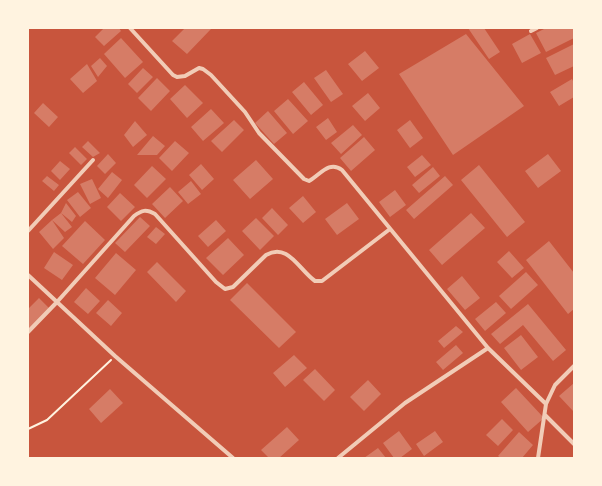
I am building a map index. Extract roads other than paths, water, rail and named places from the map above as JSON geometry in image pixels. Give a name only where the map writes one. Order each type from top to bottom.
[{"type":"street","points":[[130,28],[173,75],[177,77],[185,76],[199,68],[211,75],[245,112],[259,132],[304,179],[309,181],[333,165],[338,167],[488,348],[546,404]]},
{"type":"street","points":[[531,31],[537,28]]},
{"type":"street","points":[[28,231],[93,160]]},
{"type":"street","points":[[28,332],[134,216],[141,211],[150,211],[155,214],[216,282],[226,289],[233,287],[266,254],[272,251],[285,252],[315,281],[322,281],[390,229]]},
{"type":"street","points":[[28,275],[115,356],[233,458]]},
{"type":"street","points":[[338,458],[405,403],[488,348]]},
{"type":"street","points":[[538,458],[546,404],[555,385],[574,366]]},
{"type":"street","points":[[545,415],[574,444]]}]
